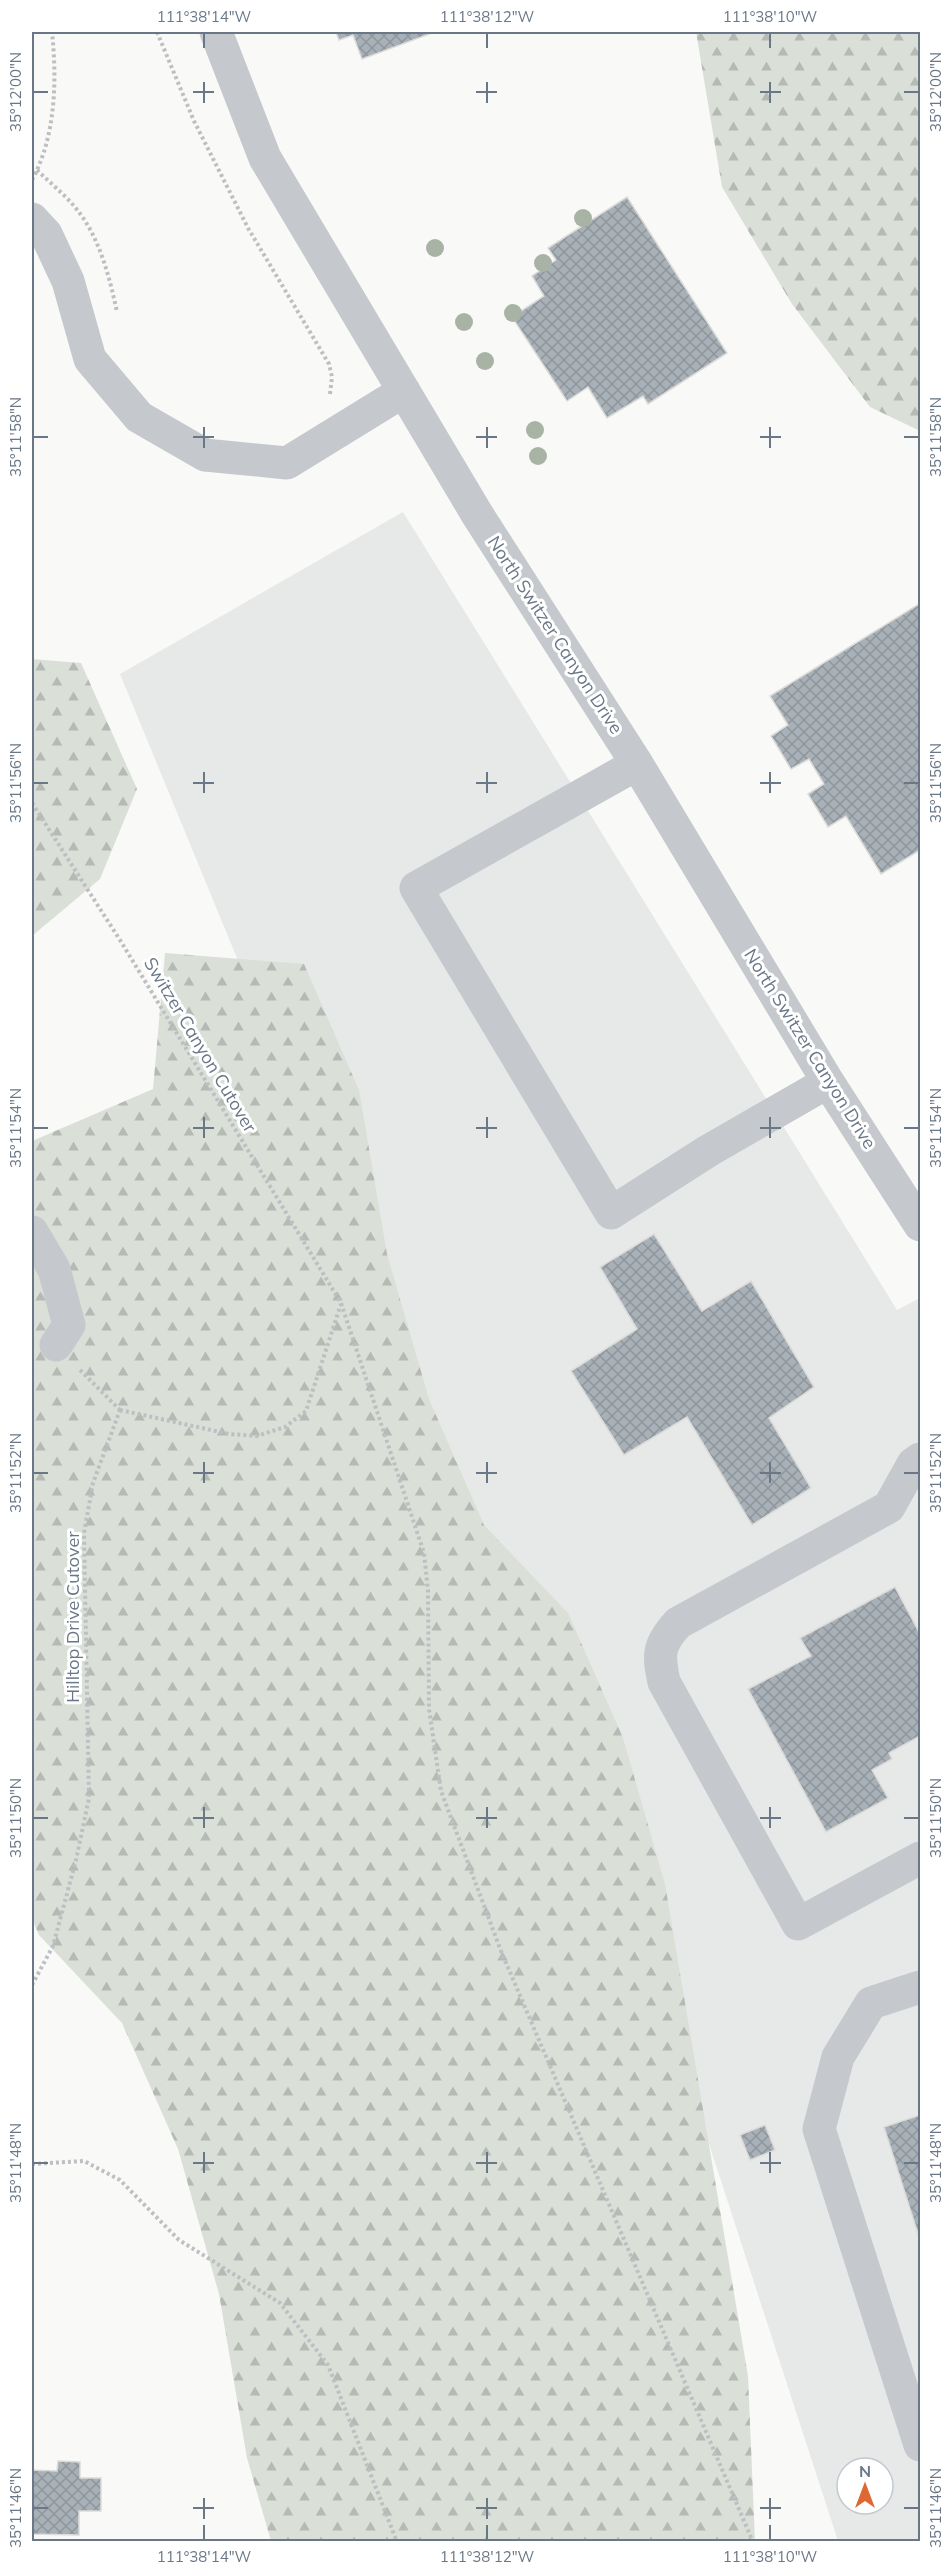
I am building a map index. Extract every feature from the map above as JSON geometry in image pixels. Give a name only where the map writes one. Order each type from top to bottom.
[{"type":"street","name":"North Switzer Canyon Drive","points":[[216,32],[264,158],[477,514],[637,764],[828,1082],[921,1226]]},
{"type":"street","points":[[32,219],[46,234],[68,281],[90,360],[139,417],[205,455],[287,463],[404,391]]},
{"type":"street","points":[[637,764],[416,888],[611,1213],[708,1151],[828,1082]]},
{"type":"street","points":[[32,1232],[54,1269],[69,1325],[57,1345]]},
{"type":"street","points":[[921,1459],[913,1464],[889,1507],[678,1623],[664,1638],[659,1659],[664,1682],[798,1924],[921,1858]]},
{"type":"street","points":[[921,1987],[871,2003],[838,2057],[819,2129],[921,2445]]},
{"type":"path","points":[[32,180],[48,136],[56,72],[52,32]]},
{"type":"path","points":[[157,32],[194,121],[248,228],[329,364],[332,389],[327,399]]},
{"type":"path","points":[[37,170],[75,207],[94,238],[105,263],[117,315]]},
{"type":"path","name":"Switzer Canyon Cutover","points":[[32,803],[120,940],[341,1303],[424,1553],[428,1591],[429,1709],[441,1791],[501,1951],[753,2541]]},
{"type":"path","points":[[57,1345],[120,1410],[229,1434],[257,1436],[285,1427],[306,1411],[341,1303]]},
{"type":"path","name":"Hilltop Drive Cutover","points":[[32,1985],[53,1946],[76,1860],[89,1798],[84,1533],[93,1483],[120,1410]]},
{"type":"path","points":[[32,2164],[84,2161],[120,2180],[179,2240],[280,2303],[328,2365],[397,2541]]},
{"type":"shaded area","points":[[403,512],[897,1310],[920,1298],[920,2541],[838,2541],[648,1956],[120,674]]},
{"type":"green space","points":[[696,32],[920,32],[920,431],[870,407],[792,304],[722,187]]},
{"type":"green space","points":[[32,659],[81,663],[137,789],[100,879],[32,936]]},
{"type":"green space","points":[[165,953],[304,964],[359,1090],[387,1254],[429,1399],[484,1525],[568,1613],[623,1738],[665,1884],[748,2376],[755,2541],[271,2541],[247,2458],[219,2294],[178,2149],[122,2023],[39,1935],[32,1919],[32,1141],[153,1089]]},
{"type":"building","points":[[336,32],[432,33],[362,59],[353,35],[339,40]]},
{"type":"building","points":[[627,197],[727,353],[648,404],[643,396],[607,418],[588,387],[567,401],[512,317],[544,296],[532,276],[556,260],[548,248]]},
{"type":"building","points":[[919,604],[920,850],[881,874],[846,816],[828,827],[808,794],[824,784],[809,759],[791,769],[771,736],[788,725],[770,696]]},
{"type":"building","points":[[654,1234],[702,1311],[751,1281],[814,1387],[769,1418],[811,1488],[752,1525],[687,1417],[624,1455],[571,1371],[637,1329],[600,1267]]},
{"type":"building","points":[[895,1587],[920,1634],[920,1736],[889,1753],[892,1759],[872,1770],[888,1798],[826,1832],[748,1689],[811,1656],[800,1638]]},
{"type":"building","points":[[920,2115],[920,2240],[884,2127]]},
{"type":"building","points":[[765,2125],[775,2150],[750,2160],[740,2135]]},
{"type":"building","points":[[58,2461],[80,2462],[80,2478],[101,2478],[101,2511],[79,2511],[79,2535],[32,2534],[32,2470],[57,2471]]}]
